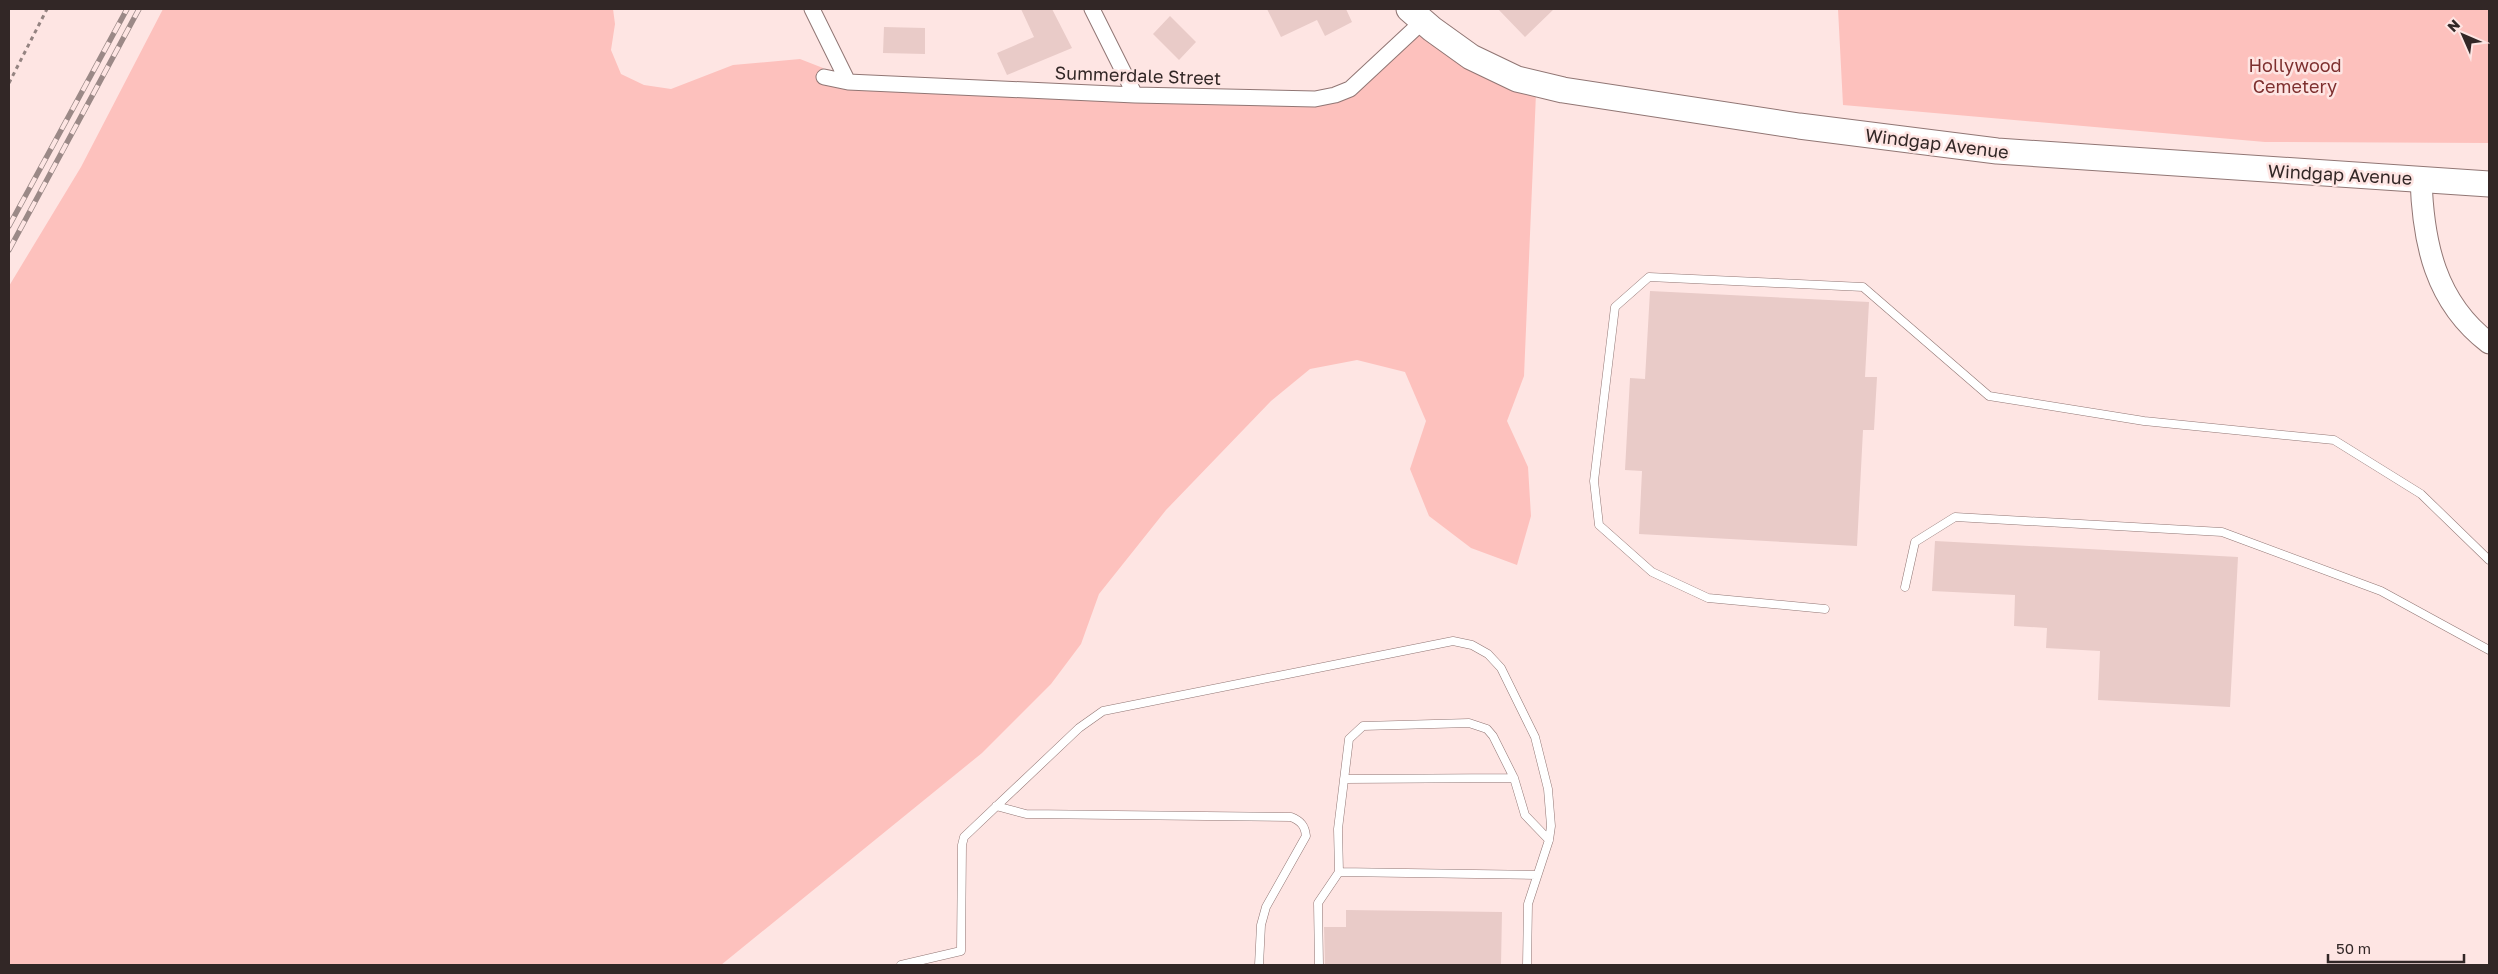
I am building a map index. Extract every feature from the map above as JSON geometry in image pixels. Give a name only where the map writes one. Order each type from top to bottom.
[{"type":"main road","name":"Windgap Avenue","points":[[1416,15],[1471,57],[1517,79],[1563,90],[1789,124],[1997,151],[2489,184]]},
{"type":"street","points":[[812,9],[848,82]]},
{"type":"street","points":[[1092,9],[1135,95]]},
{"type":"street","name":"Summerdale Street","points":[[824,77],[848,82],[1135,95],[1315,99],[1335,95],[1350,89],[1416,15]]},
{"type":"street","points":[[2421,178],[2425,236],[2429,254],[2438,276],[2458,311],[2489,343]]},
{"type":"lane","points":[[1825,609],[1708,598],[1652,572],[1599,525],[1594,481],[1615,307],[1649,277],[1863,287],[1990,396],[2144,421],[2334,440],[2421,494],[2489,560]]},
{"type":"lane","points":[[1904,587],[1915,542],[1954,517],[2222,532],[2381,591],[2489,650]]},
{"type":"lane","points":[[901,965],[961,951],[962,840],[1080,728],[1103,711],[1113,707],[1453,641],[1472,645],[1488,654],[1501,668],[1535,736],[1548,789],[1551,826],[1528,904],[1527,965]]},
{"type":"lane","points":[[1319,965],[1318,903],[1340,872],[1338,829],[1350,739],[1363,726],[1470,723],[1487,728],[1514,778],[1525,815],[1548,840]]},
{"type":"lane","points":[[1344,779],[1514,778]]},
{"type":"lane","points":[[996,806],[1026,814],[1291,817],[1297,820],[1305,829],[1306,836],[1266,907],[1261,925],[1259,965]]},
{"type":"lane","points":[[1340,872],[1536,875]]},
{"type":"path","points":[[9,83],[47,9]]},
{"type":"green space","points":[[163,9],[613,9],[615,24],[611,50],[621,74],[644,85],[671,89],[733,65],[800,59],[823,68],[839,88],[1312,105],[1353,94],[1423,30],[1536,93],[1524,376],[1507,421],[1528,467],[1531,516],[1517,565],[1471,548],[1429,516],[1410,469],[1426,421],[1405,372],[1357,360],[1310,369],[1271,401],[1166,510],[1099,594],[1081,644],[1051,684],[982,753],[721,965],[9,965],[9,286],[81,167]]},
{"type":"green space","name":"Hollywood Cemetery","points":[[1838,9],[2489,9],[2489,143],[2265,142],[1843,105]]},
{"type":"building","points":[[1021,9],[1052,9],[1072,48],[1007,75],[997,53],[1034,37]]},
{"type":"building","points":[[1267,9],[1346,9],[1352,22],[1325,36],[1317,20],[1281,37]]},
{"type":"building","points":[[1498,9],[1554,9],[1525,37]]},
{"type":"building","points":[[1170,16],[1196,42],[1179,60],[1153,34]]},
{"type":"building","points":[[884,27],[925,28],[925,54],[883,53]]},
{"type":"building","points":[[1650,291],[1869,302],[1865,377],[1877,377],[1874,430],[1863,430],[1857,546],[1639,534],[1642,471],[1625,470],[1630,378],[1645,379]]},
{"type":"building","points":[[1935,541],[2238,557],[2230,707],[2098,700],[2100,651],[2046,648],[2047,628],[2014,626],[2015,595],[1932,591]]},
{"type":"building","points":[[1346,910],[1502,912],[1501,965],[1325,964],[1324,927],[1346,927]]},
{"type":"railway","points":[[9,226],[127,9]]},
{"type":"railway","points":[[9,250],[139,9]]}]
